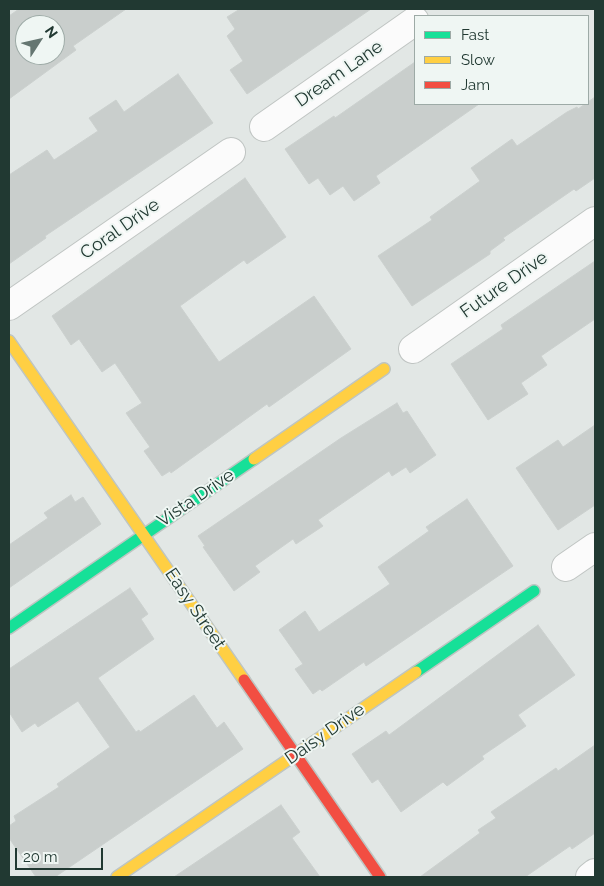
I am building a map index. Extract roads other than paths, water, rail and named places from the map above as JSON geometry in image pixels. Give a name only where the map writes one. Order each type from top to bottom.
[{"type":"street","name":"Dream Lane","points":[[264,127],[414,22]]},
{"type":"street","name":"Coral Drive","points":[[9,306],[231,152]]},
{"type":"street","name":"Future Drive","points":[[413,349],[595,221]]},
{"type":"street","name":"Easy Street","points":[[9,341],[380,877]]},
{"type":"street","name":"Vista Drive","points":[[9,628],[384,369]]},
{"type":"street","points":[[566,567],[595,547]]},
{"type":"street","name":"Daisy Drive","points":[[117,877],[534,591]]},
{"type":"street","points":[[590,877],[595,873]]}]
